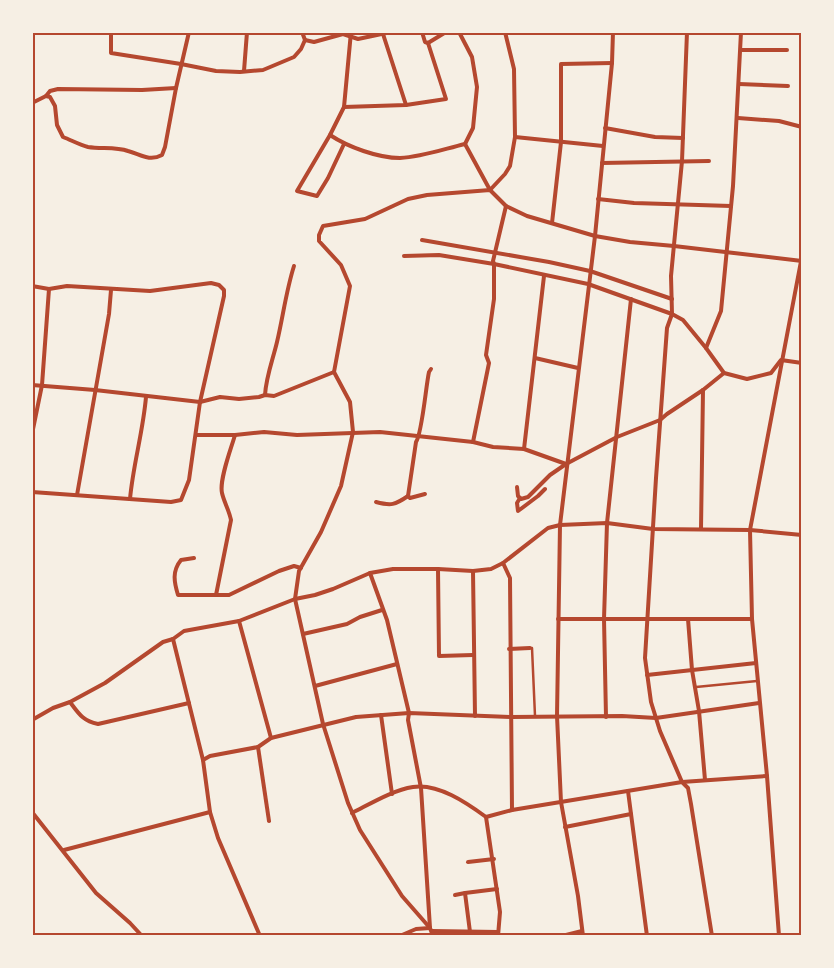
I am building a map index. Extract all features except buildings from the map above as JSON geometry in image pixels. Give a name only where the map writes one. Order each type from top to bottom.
[{"type":"street","points":[[111,32],[111,53],[216,71],[240,72],[263,70],[294,57],[301,49],[305,40],[302,32]]},
{"type":"street","points":[[46,96],[50,97],[55,106],[57,125],[62,137],[88,147],[127,150],[142,157],[156,158],[162,156],[189,32]]},
{"type":"street","points":[[244,71],[247,32]]},
{"type":"street","points":[[305,40],[314,42],[342,34],[351,34],[358,39],[392,32]]},
{"type":"street","points":[[344,107],[406,105],[446,99],[428,43],[425,42],[422,32]]},
{"type":"street","points":[[428,43],[446,32]]},
{"type":"street","points":[[330,135],[344,144],[369,152],[399,158],[426,154],[465,144],[474,128],[477,87],[472,58],[459,32]]},
{"type":"street","points":[[432,931],[402,896],[360,830],[352,813],[324,724],[295,599],[301,568],[322,532],[341,486],[353,432],[350,402],[334,372],[350,286],[341,265],[319,241],[318,235],[323,226],[365,219],[408,199],[428,194],[490,190],[505,174],[510,166],[515,137],[514,69],[505,32]]},
{"type":"street","points":[[562,936],[582,933],[578,896],[560,802],[557,716],[560,525],[602,163],[612,63],[613,32]]},
{"type":"street","points":[[687,32],[682,161],[671,276],[672,314],[668,328],[660,420],[645,658],[651,702],[656,718],[682,782],[688,788],[712,936]]},
{"type":"street","points":[[706,348],[721,312],[732,206],[741,32]]},
{"type":"street","points":[[344,144],[317,196],[297,191],[344,107],[351,34]]},
{"type":"street","points":[[383,34],[406,105]]},
{"type":"street","points":[[741,50],[787,50]]},
{"type":"street","points":[[552,223],[561,142],[561,64],[612,63]]},
{"type":"street","points":[[739,84],[788,86]]},
{"type":"street","points":[[32,103],[46,96],[50,91],[58,89],[142,90],[176,88]]},
{"type":"street","points":[[738,118],[780,121],[802,126]]},
{"type":"street","points":[[605,128],[655,137],[683,138]]},
{"type":"street","points":[[515,137],[603,146]]},
{"type":"street","points":[[465,144],[490,190],[506,206],[527,216],[594,236],[630,242],[801,261]]},
{"type":"street","points":[[602,163],[709,161]]},
{"type":"street","points":[[598,199],[634,203],[732,206]]},
{"type":"street","points":[[473,442],[489,363],[486,355],[494,299],[493,261],[506,206]]},
{"type":"street","points":[[422,240],[590,271],[672,299]]},
{"type":"street","points":[[404,256],[439,256],[494,264],[588,284],[631,299],[683,320],[724,373],[747,379],[771,373],[781,360]]},
{"type":"street","points":[[779,936],[767,776],[752,618],[750,530],[802,256]]},
{"type":"street","points":[[265,395],[265,386],[277,341],[288,282],[294,266]]},
{"type":"street","points":[[524,449],[544,276]]},
{"type":"street","points":[[32,286],[49,289],[67,286],[150,291],[211,284],[219,285],[224,290],[222,312],[200,402],[189,480],[181,500],[171,502],[32,492]]},
{"type":"street","points":[[32,434],[42,385],[49,289]]},
{"type":"street","points":[[77,495],[109,314],[111,290]]},
{"type":"street","points":[[606,717],[604,619],[606,522],[631,299]]},
{"type":"street","points":[[535,358],[578,368]]},
{"type":"street","points":[[781,360],[802,363]]},
{"type":"street","points":[[408,496],[416,442],[420,437],[423,405],[431,369]]},
{"type":"street","points":[[32,385],[200,402],[220,397],[239,399],[259,398],[265,395],[274,396],[334,372]]},
{"type":"street","points":[[545,489],[533,501],[518,511],[516,503],[520,498],[528,497],[550,475],[566,464],[617,437],[660,420],[724,373]]},
{"type":"street","points":[[701,529],[703,390]]},
{"type":"street","points":[[130,499],[134,465],[142,434],[146,397]]},
{"type":"street","points":[[196,435],[235,435],[264,432],[297,435],[380,432],[473,442],[493,447],[524,449],[566,464]]},
{"type":"street","points":[[216,596],[231,520],[222,492],[222,485],[224,471],[235,435]]},
{"type":"street","points":[[517,487],[520,498]]},
{"type":"street","points":[[376,502],[388,506],[408,496],[410,498],[425,494]]},
{"type":"street","points":[[32,720],[104,683],[163,642],[173,639],[184,631],[239,621],[295,599],[324,592],[370,574],[393,569],[473,571],[490,569],[503,563],[548,528],[560,525],[606,522],[653,528],[750,530],[802,535]]},
{"type":"street","points":[[194,558],[181,560],[176,565],[174,574],[178,595],[229,595],[279,571],[294,566],[301,568]]},
{"type":"street","points":[[503,563],[510,578],[510,767],[512,810]]},
{"type":"street","points":[[438,569],[438,656],[473,655]]},
{"type":"street","points":[[473,571],[475,716]]},
{"type":"street","points":[[370,574],[387,620],[409,713],[408,720],[421,788],[432,931]]},
{"type":"street","points":[[303,634],[347,624],[360,617],[382,610]]},
{"type":"street","points":[[558,619],[752,618]]},
{"type":"street","points":[[688,619],[705,780]]},
{"type":"street","points":[[239,621],[271,738]]},
{"type":"street","points":[[173,639],[202,760],[210,812],[218,838],[260,936]]},
{"type":"street","points":[[509,649],[531,648],[535,716]]},
{"type":"street","points":[[647,675],[756,663]]},
{"type":"street","points":[[315,686],[397,664]]},
{"type":"street","points":[[696,688],[757,681]]},
{"type":"street","points":[[70,702],[86,721],[98,724],[189,703]]},
{"type":"street","points":[[202,760],[210,756],[258,747],[271,738],[356,717],[409,713],[511,718],[535,716],[656,718],[760,703]]},
{"type":"street","points":[[381,715],[392,794]]},
{"type":"street","points":[[258,747],[269,821]]},
{"type":"street","points":[[486,817],[512,810],[682,782],[767,776]]},
{"type":"street","points":[[352,813],[392,794],[413,787],[439,790],[465,802],[486,817],[494,859],[500,912],[498,934],[416,929],[402,936]]},
{"type":"street","points":[[628,791],[646,936]]},
{"type":"street","points":[[32,812],[64,850],[96,893],[142,936]]},
{"type":"street","points":[[64,850],[210,812]]},
{"type":"street","points":[[565,828],[631,814]]},
{"type":"street","points":[[468,862],[494,859]]},
{"type":"street","points":[[456,895],[497,889]]},
{"type":"street","points":[[466,893],[470,932]]}]
